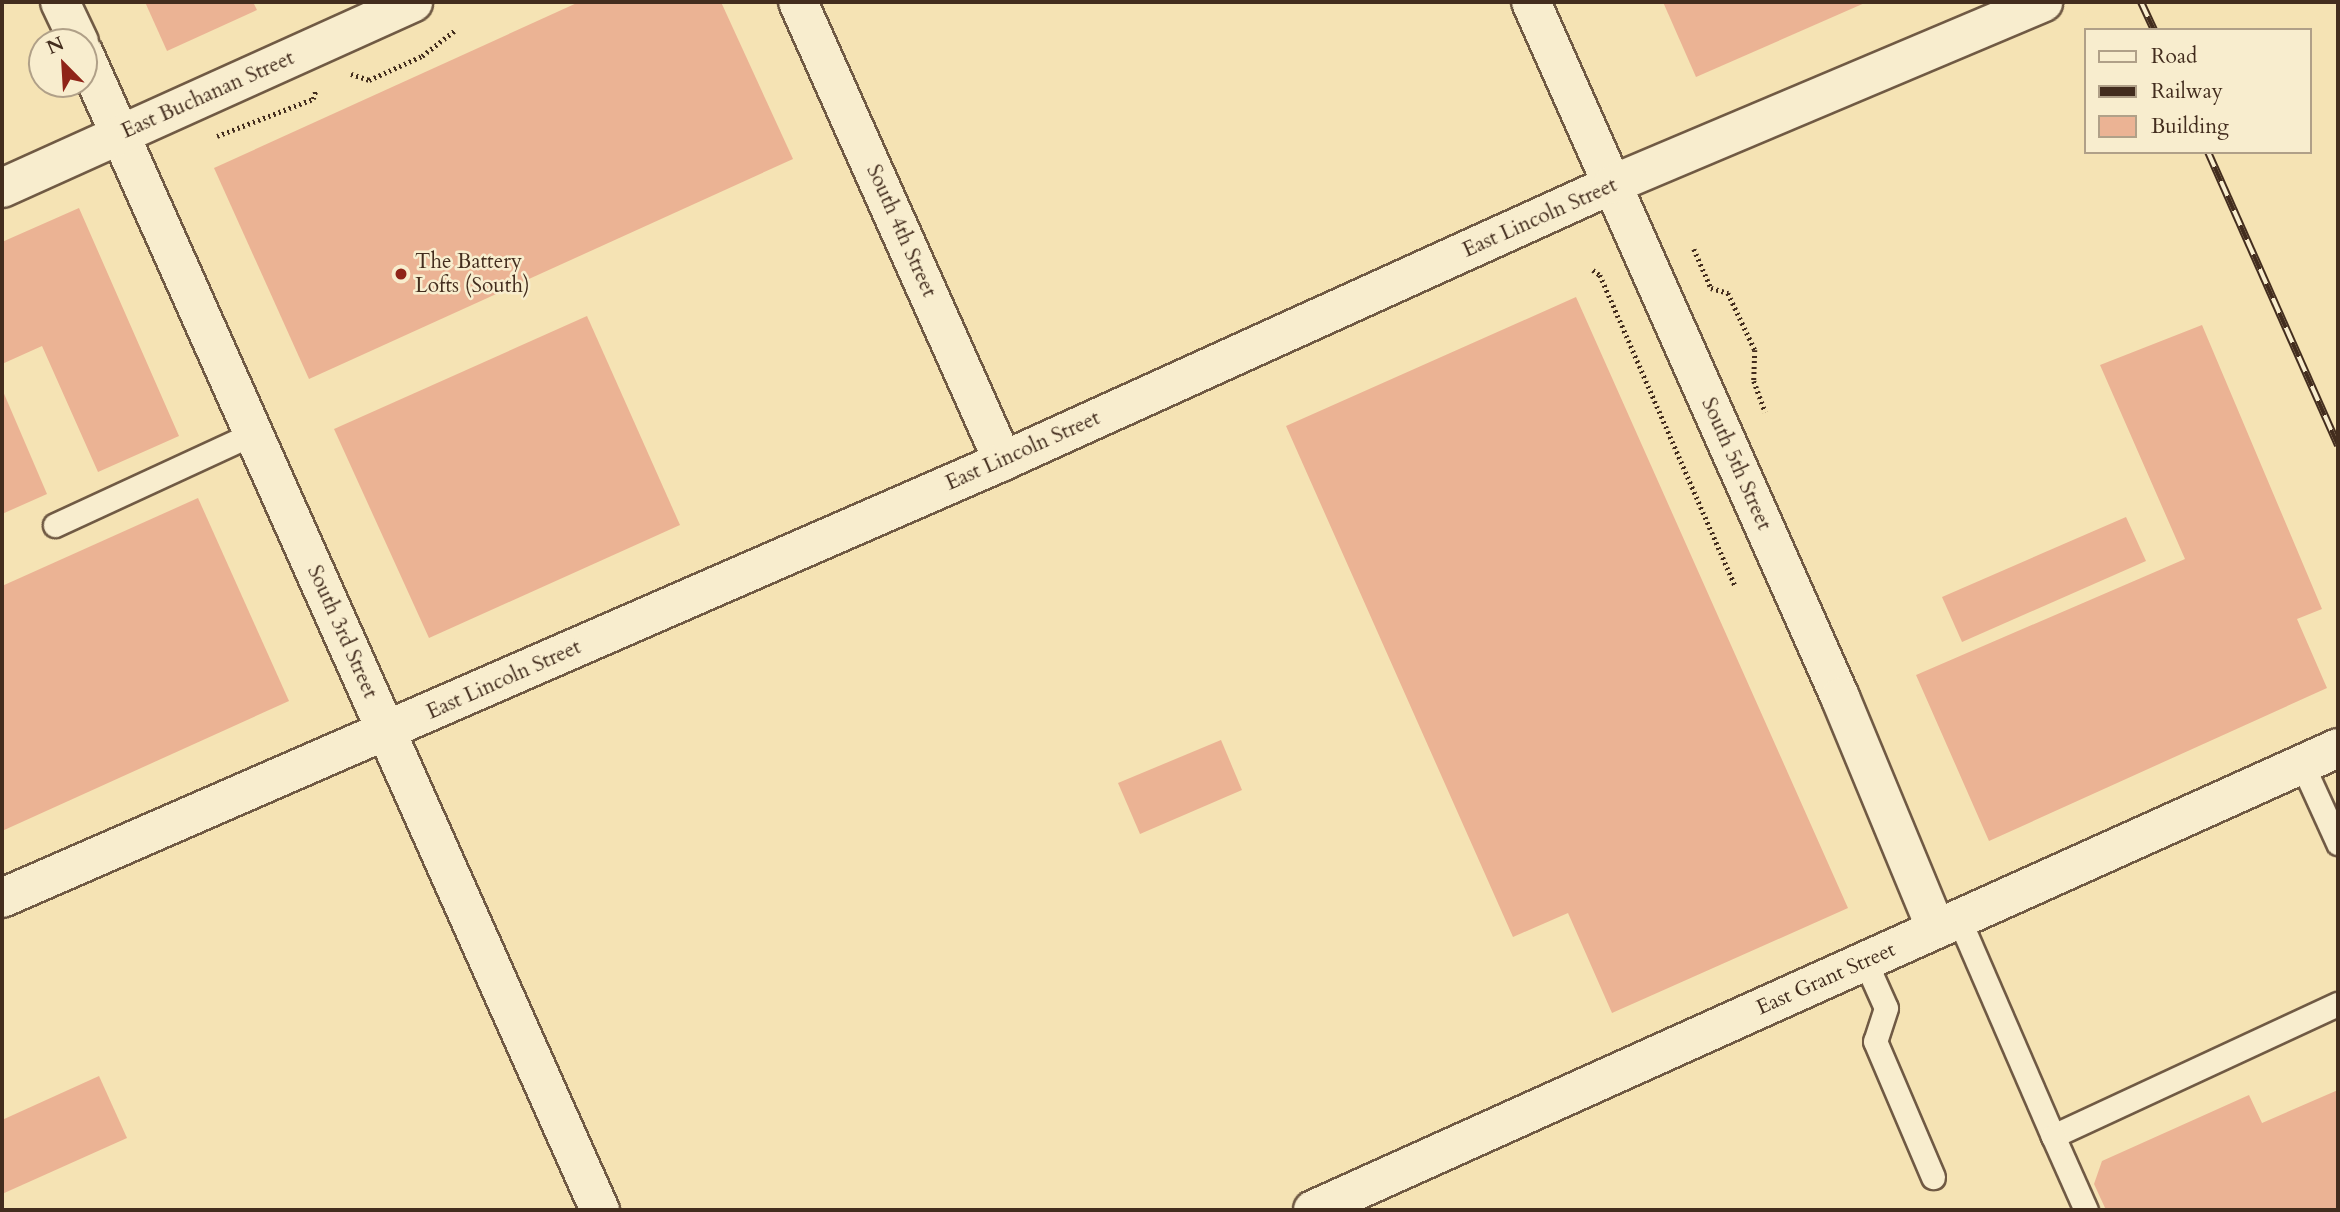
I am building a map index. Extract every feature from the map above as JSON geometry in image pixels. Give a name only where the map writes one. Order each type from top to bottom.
[{"type":"street","points":[[60,2],[72,28]]},
{"type":"street","name":"East Buchanan Street","points":[[2,188],[413,2]]},
{"type":"street","name":"South 4th Street","points":[[798,2],[1003,461]]},
{"type":"street","name":"South 5th Street","points":[[1531,2],[1840,697],[1947,924]]},
{"type":"street","name":"East Lincoln Street","points":[[2,898],[1003,461],[1613,184],[2043,2]]},
{"type":"street","name":"South 3rd Street","points":[[98,86],[600,1210]]},
{"type":"street","name":"East Grant Street","points":[[1313,1210],[1366,1199],[1865,961],[2338,748]]},
{"type":"lane","points":[[55,525],[254,433]]},
{"type":"lane","points":[[2302,764],[2338,843]]},
{"type":"lane","points":[[1947,924],[2053,1136],[2086,1210]]},
{"type":"lane","points":[[1865,961],[1886,1008],[1875,1041],[1933,1177]]},
{"type":"lane","points":[[2053,1136],[2338,1004]]},
{"type":"path","points":[[340,70],[369,80],[422,56],[454,31]]},
{"type":"path","points":[[211,138],[313,99],[320,79]]},
{"type":"path","points":[[1694,249],[1711,288],[1728,293],[1755,350],[1754,381],[1765,412]]},
{"type":"path","points":[[1593,270],[1600,275],[1735,584]]},
{"type":"building","points":[[145,2],[253,2],[257,10],[167,51]]},
{"type":"building","name":"The Battery Lofts (South)","points":[[579,2],[721,2],[793,159],[309,379],[214,168]]},
{"type":"building","points":[[1663,2],[1867,2],[1696,77]]},
{"type":"building","points":[[79,208],[179,436],[98,472],[42,346],[2,364],[2,242]]},
{"type":"building","points":[[1576,297],[1848,908],[1612,1013],[1568,913],[1513,937],[1286,426]]},
{"type":"building","points":[[587,316],[680,525],[429,638],[334,429]]},
{"type":"building","points":[[2202,325],[2322,609],[2297,619],[2327,688],[1989,841],[1916,675],[2185,559],[2100,365]]},
{"type":"building","points":[[2,389],[47,494],[2,514]]},
{"type":"building","points":[[198,498],[289,701],[2,831],[2,586]]},
{"type":"building","points":[[2126,517],[2146,561],[1962,642],[1942,597]]},
{"type":"building","points":[[1221,740],[1242,790],[1140,834],[1118,783]]},
{"type":"building","points":[[99,1076],[127,1138],[2,1194],[2,1120]]},
{"type":"building","points":[[2338,1090],[2338,1210],[2106,1210],[2094,1184],[2102,1161],[2249,1095],[2262,1123]]},
{"type":"railway","points":[[2141,2],[2153,28]]},
{"type":"railway","points":[[2209,154],[2338,446]]},
{"type":"place","name":"The Battery Lofts (South)","points":[[401,274]]}]
